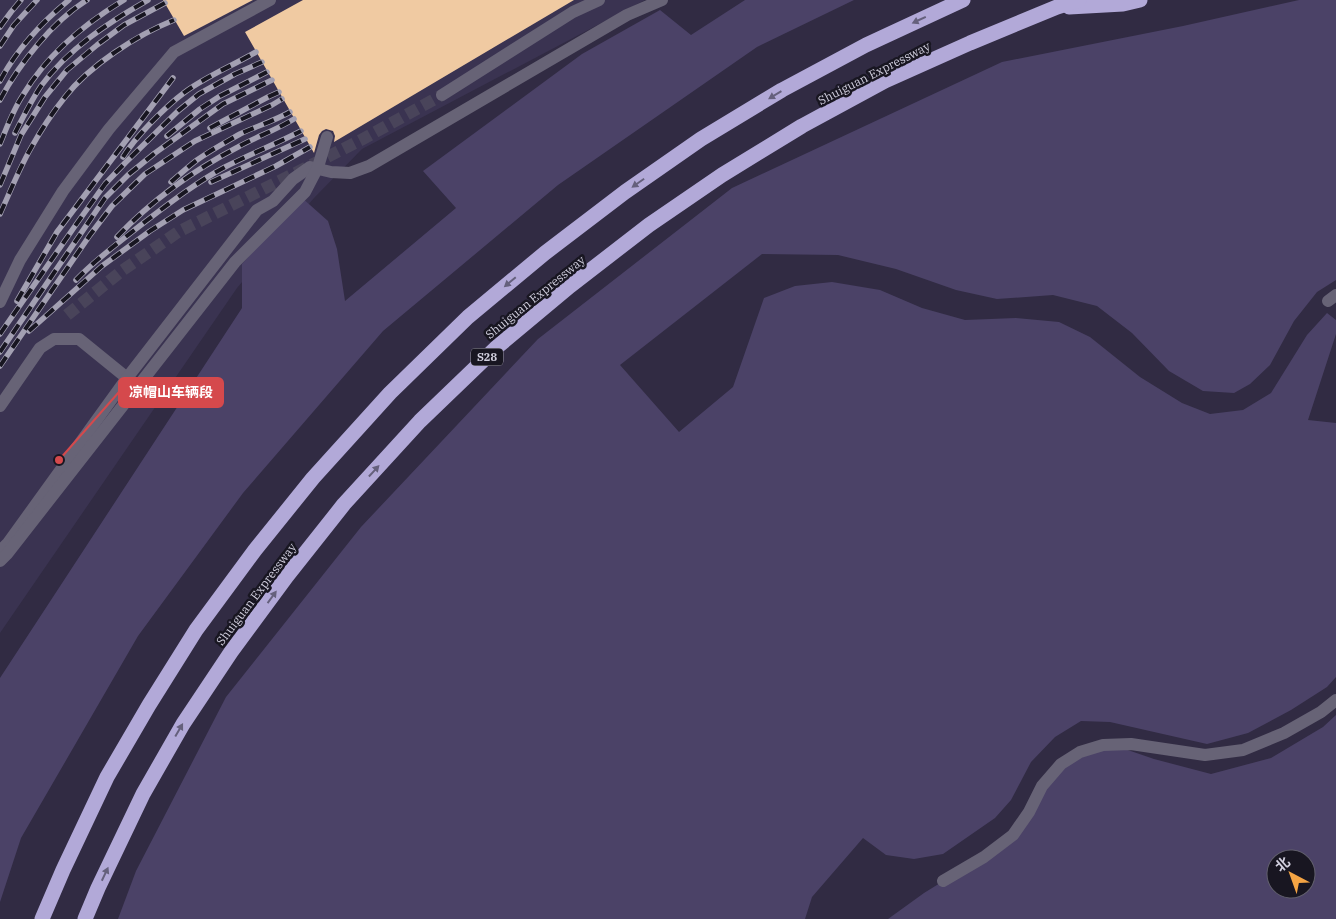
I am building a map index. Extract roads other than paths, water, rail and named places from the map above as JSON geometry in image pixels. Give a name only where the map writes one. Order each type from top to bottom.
[{"type":"highway","name":"Shuiguan Expressway","points":[[42,919],[107,777],[196,630],[254,550],[313,478],[390,393],[468,317],[545,254],[625,192],[701,139],[782,90],[866,45],[963,0]]},
{"type":"highway","name":"Shuiguan Expressway","points":[[85,919],[143,794],[183,724],[231,652],[287,576],[344,504],[420,421],[497,347],[570,286],[650,225],[722,175],[802,126],[885,81],[970,43],[1079,0]]},
{"type":"highway","points":[[1058,7],[1123,4],[1140,0]]},
{"type":"lane","points":[[0,302],[20,260],[63,191],[108,130],[174,52],[270,0]]},
{"type":"lane","points":[[442,95],[574,12],[599,0]]},
{"type":"lane","points":[[0,551],[8,543],[127,378],[257,210],[273,201],[293,179],[310,167],[331,172],[350,173],[369,166],[627,15],[662,0]]},
{"type":"lane","points":[[0,561],[235,262],[306,192],[318,167],[327,137]]},
{"type":"lane","points":[[0,406],[40,348],[54,339],[79,339],[127,378]]},
{"type":"lane","points":[[943,882],[984,857],[1013,835],[1029,812],[1042,786],[1061,764],[1080,752],[1112,744],[1131,744],[1205,755],[1243,750],[1284,732],[1322,712],[1336,700]]},
{"type":"tunnel","points":[[67,315],[123,270],[178,232],[361,140],[442,95]]},
{"type":"railway","points":[[0,27],[21,0]]},
{"type":"railway","points":[[0,46],[14,25],[37,0]]},
{"type":"railway","points":[[0,81],[30,37],[69,0]]},
{"type":"railway","points":[[0,100],[27,58],[49,32],[87,0]]},
{"type":"railway","points":[[0,144],[19,101],[43,67],[81,30],[124,0]]},
{"type":"railway","points":[[15,133],[41,86],[64,60],[90,37],[148,0]]},
{"type":"railway","points":[[0,185],[21,135],[45,97],[67,70],[124,25],[165,3]]},
{"type":"railway","points":[[0,214],[35,141],[56,109],[75,85],[115,52],[145,34],[174,20]]},
{"type":"railway","points":[[123,157],[151,122],[185,92],[256,52]]},
{"type":"railway","points":[[0,334],[105,184],[125,163],[178,111],[199,94],[235,74],[262,62]]},
{"type":"railway","points":[[167,136],[200,109],[220,96],[267,72]]},
{"type":"railway","points":[[17,301],[57,232],[173,78]]},
{"type":"railway","points":[[0,352],[105,198],[128,175],[155,153],[223,104],[272,80]]},
{"type":"railway","points":[[210,128],[279,92]]},
{"type":"railway","points":[[0,366],[90,235],[112,206],[145,174],[195,141],[282,99]]},
{"type":"railway","points":[[171,182],[197,160],[218,146],[290,112]]},
{"type":"railway","points":[[117,237],[144,211],[189,176],[238,147],[294,119]]},
{"type":"railway","points":[[76,280],[119,242],[194,186],[225,167],[301,131]]},
{"type":"railway","points":[[211,182],[305,139]]},
{"type":"railway","points":[[29,331],[102,266],[150,231],[183,210],[276,166],[310,147]]},
{"type":"place","name":"凉帽山车辆段","points":[[59,460]]}]
